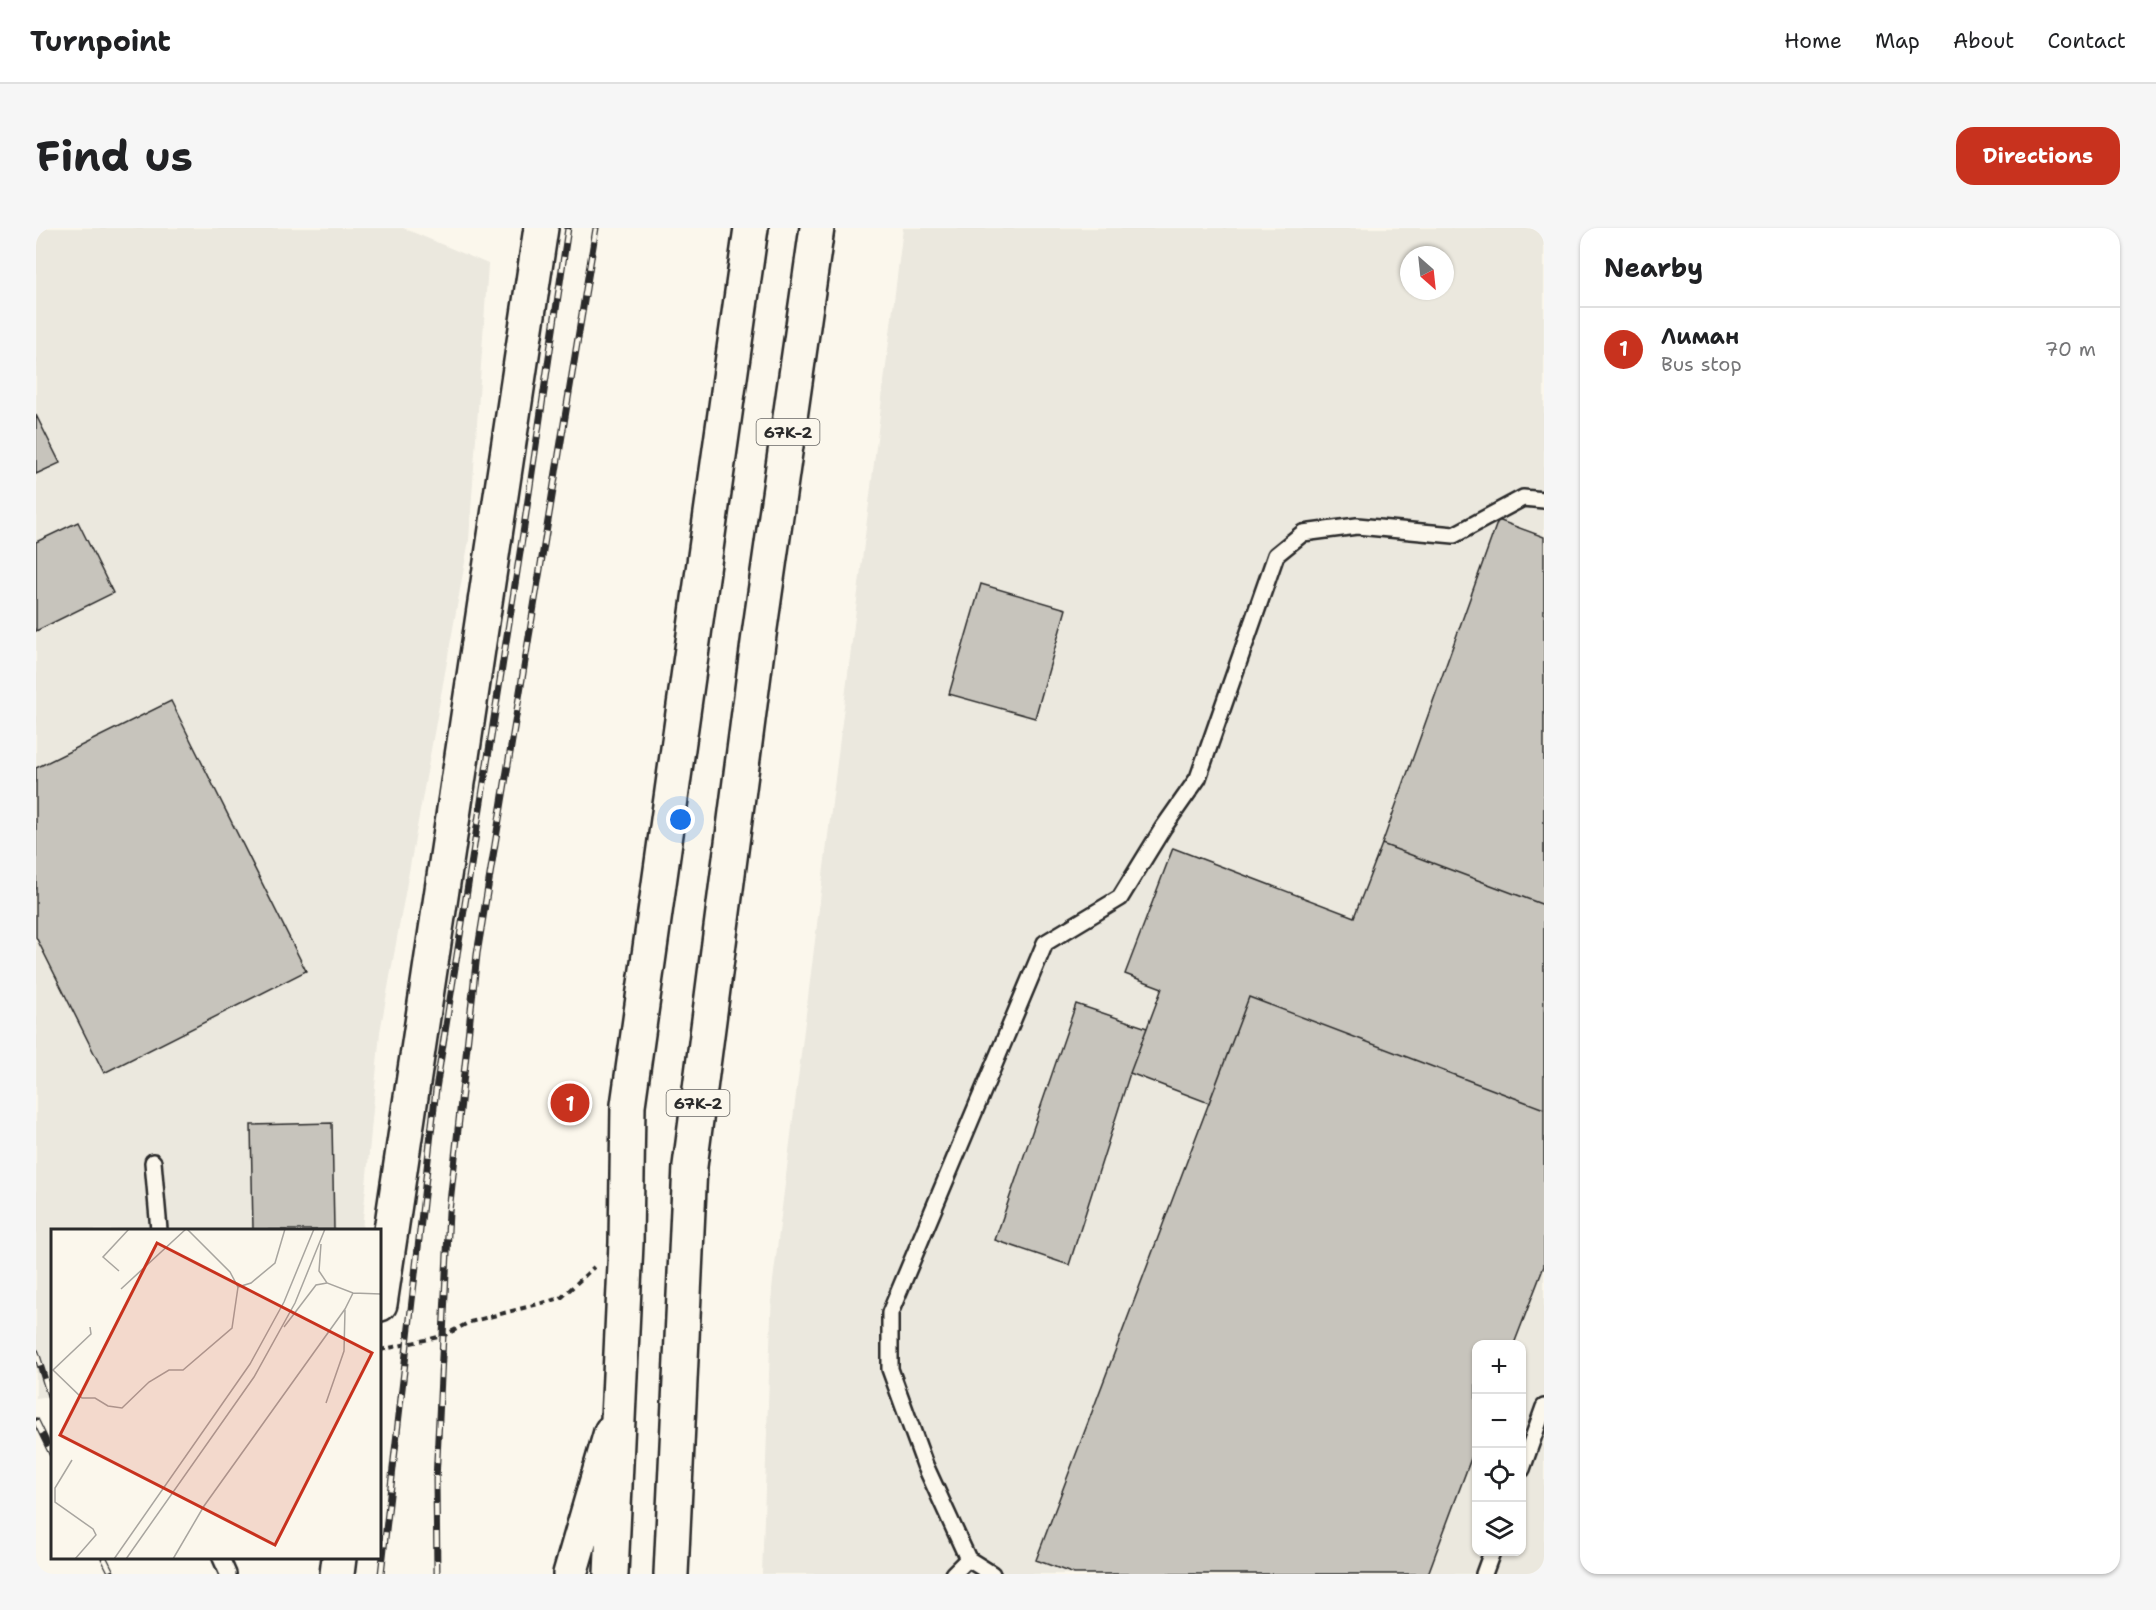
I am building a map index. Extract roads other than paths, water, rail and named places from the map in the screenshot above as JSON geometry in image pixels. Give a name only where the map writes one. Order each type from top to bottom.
[{"type":"main road","points":[[381,1297],[541,228]]},
{"type":"main road","points":[[611,1574],[626,1243],[628,1105],[751,228]]},
{"type":"main road","name":"67К-2","points":[[671,1574],[690,1166],[759,635],[817,228]]},
{"type":"main road","points":[[570,1574],[619,1407]]},
{"type":"main road","points":[[337,1574],[339,1559]]},
{"type":"lane","points":[[992,1574],[968,1559],[925,1465],[890,1369],[890,1313],[1045,943],[1120,898],[1163,828],[1198,778],[1276,555],[1303,533],[1357,526],[1454,535],[1523,498],[1544,500]]},
{"type":"lane","points":[[153,1162],[159,1229]]},
{"type":"lane","points":[[1526,1456],[1544,1407]]},
{"type":"lane","points":[[1484,1574],[1490,1556]]},
{"type":"lane","points":[[222,1559],[228,1574]]},
{"type":"lane","points":[[953,1574],[968,1559]]},
{"type":"railway","points":[[381,1574],[436,1089],[524,527],[568,228]]},
{"type":"railway","points":[[437,1574],[436,1480],[449,1212],[477,954],[596,228]]},
{"type":"railway","points":[[36,1352],[51,1399]]},
{"type":"railway","points":[[36,1421],[51,1452]]},
{"type":"railway","points":[[104,1559],[112,1574]]},
{"type":"place","name":"Лиман","points":[[570,1103]]}]
